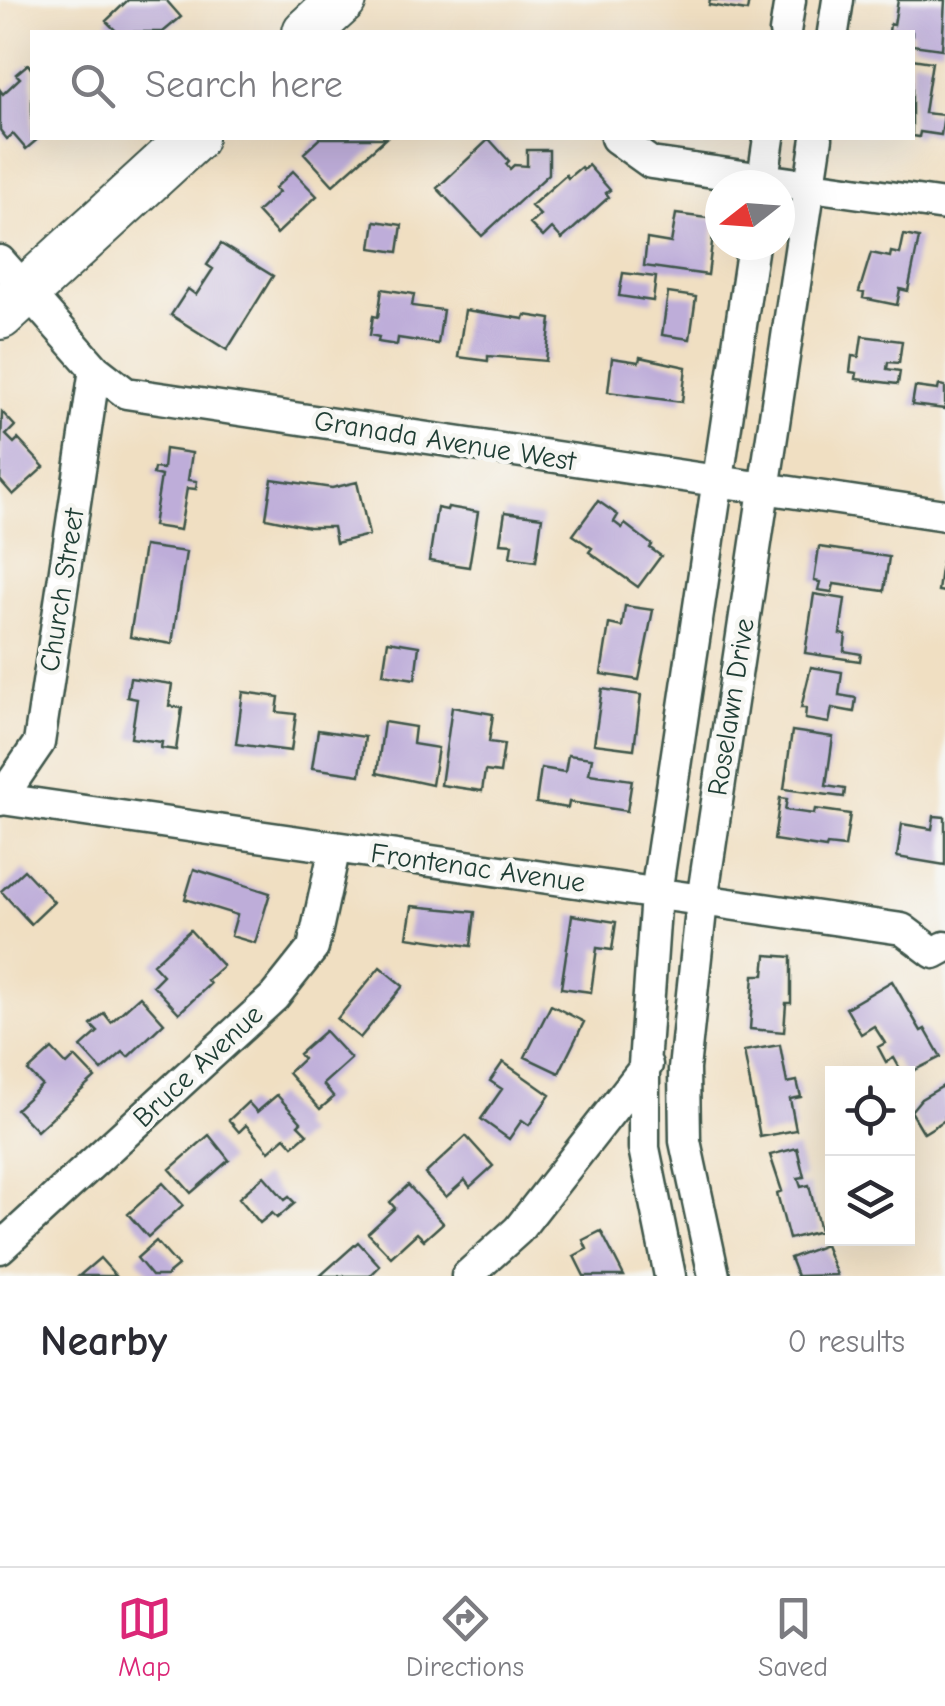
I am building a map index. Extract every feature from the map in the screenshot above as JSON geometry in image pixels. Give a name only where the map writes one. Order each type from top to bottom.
[{"type":"main road","points":[[309,30],[342,0]]},
{"type":"main road","points":[[9,289],[190,140]]},
{"type":"street","points":[[785,30],[790,0]]},
{"type":"street","points":[[833,30],[838,0]]},
{"type":"street","points":[[619,140],[651,162],[705,172]]},
{"type":"street","points":[[765,170],[769,140]]},
{"type":"street","name":"Roselawn Drive","points":[[714,1276],[685,1141],[684,1069],[702,901],[817,140]]},
{"type":"street","points":[[795,186],[945,205]]},
{"type":"street","name":"Roselawn Drive","points":[[670,1276],[644,1148],[644,1065],[656,894],[751,260]]},
{"type":"street","name":"Granada Avenue West","points":[[9,289],[126,393],[945,515]]},
{"type":"street","name":"Church Street","points":[[1,799],[39,743],[95,369]]},
{"type":"street","name":"Frontenac Avenue","points":[[1,799],[902,928],[941,957]]},
{"type":"street","name":"Bruce Avenue","points":[[0,1248],[274,996],[313,948],[335,847]]},
{"type":"street","points":[[467,1276],[518,1230],[644,1065],[684,1069]]},
{"type":"street","points":[[588,1143],[644,1148]]},
{"type":"building","points":[[128,0],[166,0],[181,17],[165,30],[115,30],[106,21]]},
{"type":"building","points":[[710,0],[749,0],[747,11],[709,5]]},
{"type":"building","points":[[898,0],[945,0],[942,49],[915,45],[915,30],[889,30],[890,24],[894,25]]},
{"type":"building","points":[[915,59],[932,62],[924,113],[944,115],[941,135],[920,132],[919,137],[915,136]]},
{"type":"building","points":[[28,64],[30,67],[30,140],[37,140],[26,149],[13,134],[7,139],[0,130],[0,90],[3,94],[20,78],[16,74]]},
{"type":"building","points":[[318,140],[384,140],[333,185],[304,153]]},
{"type":"building","points":[[488,140],[509,161],[506,164],[510,169],[514,165],[527,166],[527,150],[549,150],[549,174],[482,236],[437,188]]},
{"type":"building","points":[[588,165],[610,190],[606,193],[609,197],[562,239],[552,228],[543,237],[530,224],[540,215],[531,206],[566,175],[568,178]]},
{"type":"building","points":[[293,171],[317,196],[277,234],[257,212],[279,192],[275,188]]},
{"type":"building","points":[[676,214],[705,218],[708,275],[644,266],[647,239],[671,243]]},
{"type":"building","points":[[375,221],[402,225],[398,252],[371,248]]},
{"type":"building","points":[[904,235],[919,238],[908,291],[900,289],[897,305],[863,298],[864,293],[859,292],[871,253],[890,257],[891,252],[900,254]]},
{"type":"building","points":[[221,244],[273,276],[227,350],[171,315],[188,289],[196,295],[213,269],[207,265]]},
{"type":"building","points":[[623,273],[656,277],[653,301],[619,296]]},
{"type":"building","points":[[382,289],[414,294],[412,306],[443,310],[438,344],[398,338],[397,345],[378,342],[379,337],[370,335],[373,316],[378,317]]},
{"type":"building","points":[[668,293],[696,297],[690,339],[662,335]]},
{"type":"building","points":[[465,310],[551,319],[546,361],[458,357]]},
{"type":"building","points":[[862,336],[902,341],[899,363],[888,362],[887,369],[900,371],[898,384],[856,379],[857,373],[850,372],[852,356],[859,357]]},
{"type":"building","points":[[640,357],[686,367],[682,402],[608,392],[612,358],[639,362]]},
{"type":"building","points":[[939,385],[945,386],[945,409],[912,405],[915,387],[938,390]]},
{"type":"building","points":[[2,412],[15,426],[6,435],[14,443],[18,439],[44,467],[13,495],[0,480]]},
{"type":"building","points":[[165,449],[192,453],[188,480],[197,481],[196,489],[187,488],[180,530],[153,526],[161,476],[153,474],[154,468],[163,469]]},
{"type":"building","points":[[272,479],[332,488],[357,482],[369,535],[336,543],[333,527],[309,527],[266,518]]},
{"type":"building","points":[[598,501],[618,515],[614,522],[622,528],[625,524],[661,556],[638,587],[589,552],[592,548],[573,535]]},
{"type":"building","points":[[437,508],[478,512],[469,567],[429,561]]},
{"type":"building","points":[[505,512],[542,517],[536,561],[510,557],[512,544],[500,543]]},
{"type":"building","points":[[144,546],[186,552],[172,644],[130,637]]},
{"type":"building","points":[[819,547],[889,557],[884,591],[834,584],[832,592],[818,590],[820,582],[814,581]]},
{"type":"building","points":[[945,554],[945,592],[938,591]]},
{"type":"building","points":[[814,594],[845,599],[840,634],[846,635],[844,651],[861,654],[860,661],[805,653]]},
{"type":"building","points":[[625,606],[653,610],[639,680],[601,674],[609,624],[622,627]]},
{"type":"building","points":[[388,641],[419,646],[415,679],[383,674]]},
{"type":"building","points":[[811,667],[842,672],[839,695],[856,698],[854,712],[832,708],[829,723],[805,719],[806,708],[801,708]]},
{"type":"building","points":[[130,678],[172,684],[169,706],[182,708],[176,750],[161,748],[162,742],[131,738],[137,699],[127,697]]},
{"type":"building","points":[[602,689],[641,695],[634,749],[594,744]]},
{"type":"building","points":[[243,692],[279,697],[277,712],[296,714],[291,751],[236,744]]},
{"type":"building","points":[[452,707],[493,714],[489,742],[504,744],[500,773],[485,771],[482,791],[441,785]]},
{"type":"building","points":[[384,722],[415,727],[413,744],[438,748],[432,785],[377,773]]},
{"type":"building","points":[[318,730],[365,737],[360,775],[312,768]]},
{"type":"building","points":[[792,731],[833,737],[826,786],[845,789],[844,797],[784,789]]},
{"type":"building","points":[[568,755],[592,758],[589,774],[632,780],[627,811],[569,802],[568,808],[536,803],[541,768],[565,772]]},
{"type":"building","points":[[780,798],[787,799],[785,810],[850,814],[845,847],[774,840]]},
{"type":"building","points":[[934,816],[945,817],[945,865],[897,857],[902,824],[932,829]]},
{"type":"building","points":[[194,869],[270,893],[255,943],[231,936],[237,915],[185,899]]},
{"type":"building","points":[[24,870],[54,902],[31,924],[1,891]]},
{"type":"building","points":[[412,906],[475,912],[471,946],[407,937]]},
{"type":"building","points":[[572,915],[616,922],[612,950],[597,948],[591,992],[561,988]]},
{"type":"building","points":[[190,930],[223,966],[179,1013],[153,985],[163,975],[153,964]]},
{"type":"building","points":[[766,955],[791,957],[791,1003],[786,1003],[784,1032],[750,1029],[754,975],[764,975]]},
{"type":"building","points":[[380,967],[403,986],[360,1038],[337,1019]]},
{"type":"building","points":[[892,981],[941,1057],[915,1070],[915,1066],[898,1066],[894,1058],[886,1062],[878,1047],[885,1043],[874,1026],[861,1034],[846,1008]]},
{"type":"building","points":[[140,996],[164,1023],[128,1057],[123,1052],[102,1070],[81,1047],[98,1032],[91,1025],[104,1013],[111,1022]]},
{"type":"building","points":[[551,1005],[584,1022],[559,1073],[525,1057]]},
{"type":"building","points":[[325,1031],[351,1059],[323,1084],[334,1097],[320,1109],[288,1073],[303,1059],[299,1054]]},
{"type":"building","points":[[780,1045],[787,1083],[797,1081],[801,1097],[790,1099],[796,1130],[760,1137],[744,1051]]},
{"type":"building","points":[[52,1049],[67,1065],[75,1057],[95,1078],[37,1131],[16,1109],[42,1085],[28,1071]]},
{"type":"building","points":[[503,1062],[550,1095],[529,1125],[522,1120],[509,1139],[481,1119],[502,1089],[490,1081]]},
{"type":"building","points":[[945,1085],[945,1120],[924,1133],[915,1118],[915,1106]]},
{"type":"building","points":[[277,1095],[307,1134],[293,1146],[285,1137],[269,1151],[246,1125],[239,1132],[229,1120],[248,1102],[257,1112]]},
{"type":"building","points":[[209,1135],[229,1160],[191,1193],[170,1169]]},
{"type":"building","points":[[466,1136],[493,1166],[470,1187],[465,1180],[446,1197],[425,1174]]},
{"type":"building","points":[[797,1148],[804,1177],[798,1178],[801,1187],[809,1185],[820,1231],[789,1239],[777,1193],[782,1191],[770,1155]]},
{"type":"building","points":[[264,1176],[285,1200],[289,1197],[295,1203],[277,1218],[272,1213],[260,1223],[239,1198]]},
{"type":"building","points":[[163,1183],[183,1205],[148,1237],[128,1214]]},
{"type":"building","points":[[408,1185],[443,1223],[424,1240],[417,1233],[391,1257],[368,1233],[395,1208],[390,1202]]},
{"type":"building","points":[[601,1231],[624,1276],[584,1276],[574,1256],[587,1249],[583,1240]]},
{"type":"building","points":[[156,1241],[178,1266],[166,1276],[152,1276],[137,1258]]},
{"type":"building","points":[[358,1242],[380,1266],[370,1276],[320,1276]]},
{"type":"building","points":[[825,1245],[837,1275],[797,1276],[790,1258]]},
{"type":"building","points":[[100,1258],[116,1276],[79,1276]]}]
